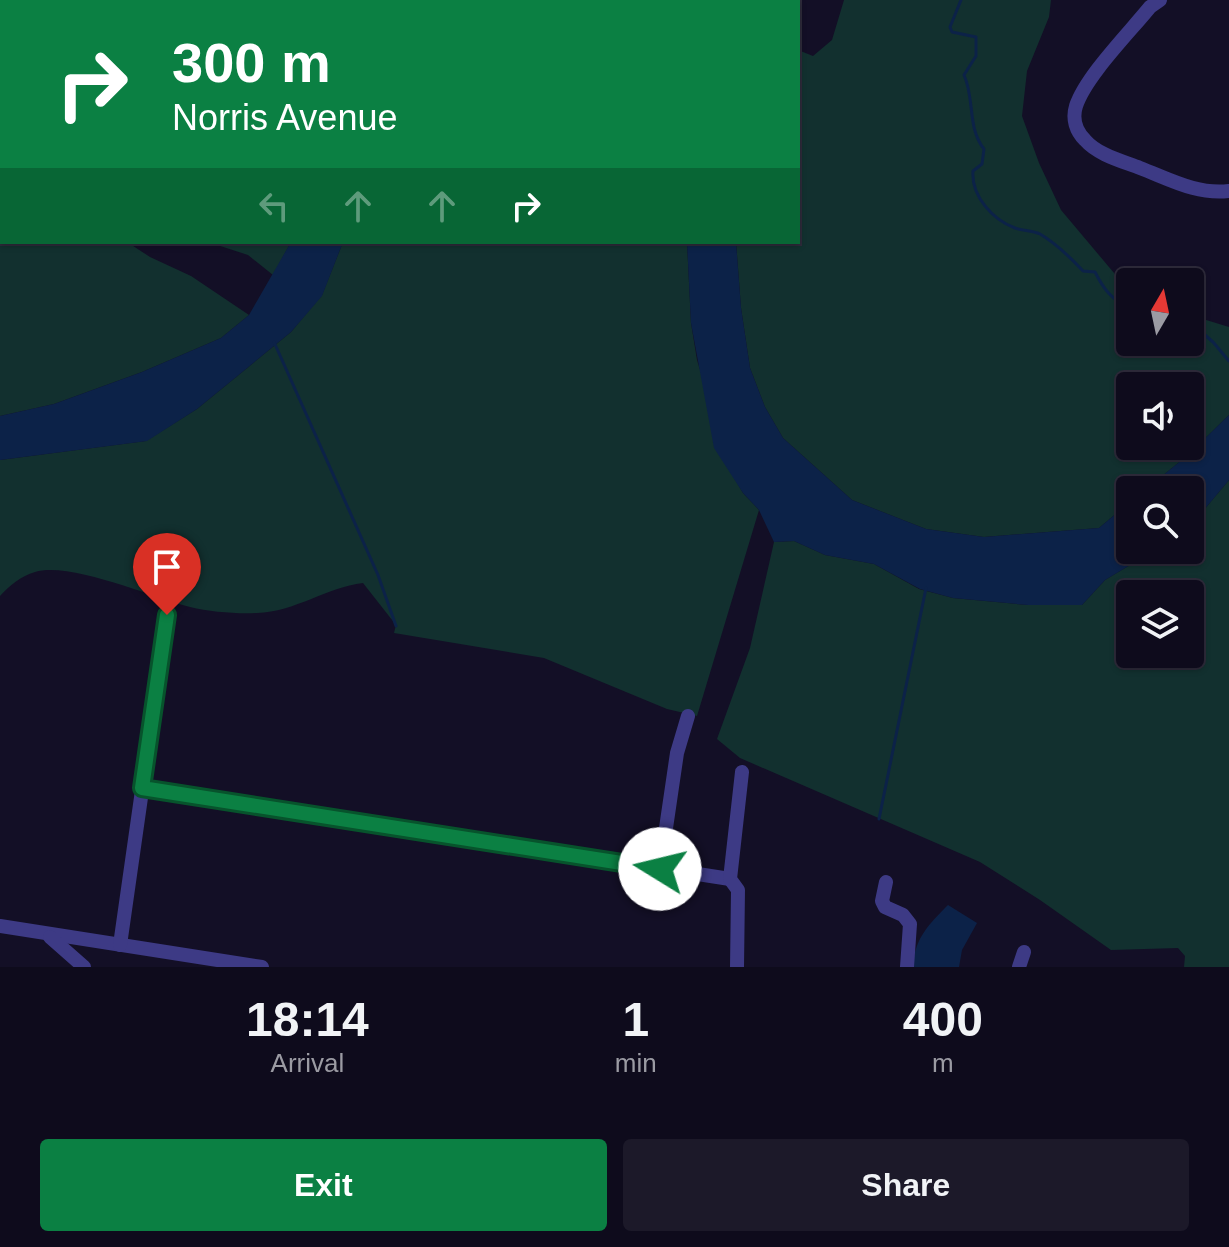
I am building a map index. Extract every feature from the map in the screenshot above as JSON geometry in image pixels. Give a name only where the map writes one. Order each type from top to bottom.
[{"type":"street","points":[[1160,0],[1150,7],[1085,87],[1075,109],[1074,124],[1085,141],[1100,152],[1194,189],[1229,191]]},
{"type":"street","points":[[120,945],[167,615]]},
{"type":"street","points":[[660,869],[677,753],[688,716]]},
{"type":"street","points":[[737,967],[738,890],[730,879],[742,772]]},
{"type":"street","points":[[142,788],[730,879]]},
{"type":"street","points":[[886,882],[882,901],[885,907],[903,915],[910,924],[907,967]]},
{"type":"street","points":[[0,926],[262,967]]},
{"type":"street","points":[[46,934],[84,967]]},
{"type":"street","points":[[1019,967],[1024,952]]},
{"type":"green space","points":[[844,0],[1051,0],[1049,17],[1027,71],[1022,116],[1061,210],[1116,275],[1116,356],[1204,356],[1204,319],[1229,327],[1229,415],[1204,439],[1204,372],[1116,372],[1116,460],[1182,460],[1162,476],[1116,476],[1116,514],[1099,528],[984,537],[926,529],[852,500],[783,438],[765,407],[750,368],[736,244],[800,244],[800,51],[813,56],[832,40]]},
{"type":"green space","points":[[0,244],[130,244],[191,276],[249,315],[221,338],[142,372],[54,404],[0,416]]},
{"type":"green space","points":[[214,244],[290,244],[273,275],[248,255]]},
{"type":"green space","points":[[342,244],[687,244],[691,323],[697,360],[732,474],[743,493],[759,510],[697,716],[667,709],[544,658],[394,633],[396,625],[363,583],[271,612],[257,613],[198,609],[90,576],[50,570],[25,576],[0,596],[0,460],[146,441],[197,409],[291,332],[322,295]]},
{"type":"green space","points":[[1229,480],[1229,967],[1184,967],[1185,956],[1178,948],[1111,950],[980,862],[740,758],[717,739],[750,648],[774,542],[794,541],[825,555],[874,564],[919,589],[953,598],[1028,605],[1082,605],[1105,580],[1132,564],[1204,564],[1204,510]]},
{"type":"water","points":[[290,244],[342,244],[322,296],[291,332],[197,409],[147,441],[0,460],[0,416],[54,404],[142,372],[221,338],[249,315]]},
{"type":"water","points":[[687,244],[736,244],[750,368],[765,407],[783,438],[852,500],[926,529],[984,537],[1099,528],[1116,514],[1116,564],[1132,564],[1105,580],[1082,605],[1028,605],[953,598],[920,589],[874,564],[825,555],[794,541],[774,542],[759,510],[743,493],[714,448],[691,323]]},
{"type":"water","points":[[1229,415],[1229,480],[1204,510],[1204,476],[1162,476],[1182,460],[1204,460],[1204,439]]},
{"type":"water","points":[[948,905],[977,923],[962,950],[959,967],[913,967],[920,940]]},
{"type":"waterway","points":[[961,0],[950,27],[952,32],[976,37],[976,56],[964,75],[975,132],[984,149],[982,164],[973,171],[980,198],[999,219],[1015,228],[1040,234],[1083,271],[1095,272],[1116,299]]},
{"type":"waterway","points":[[1204,334],[1229,361]]},
{"type":"waterway","points":[[274,342],[378,575],[396,626]]},
{"type":"waterway","points":[[879,819],[926,588]]},
{"type":"route","points":[[167,615],[142,788],[660,869]]}]
